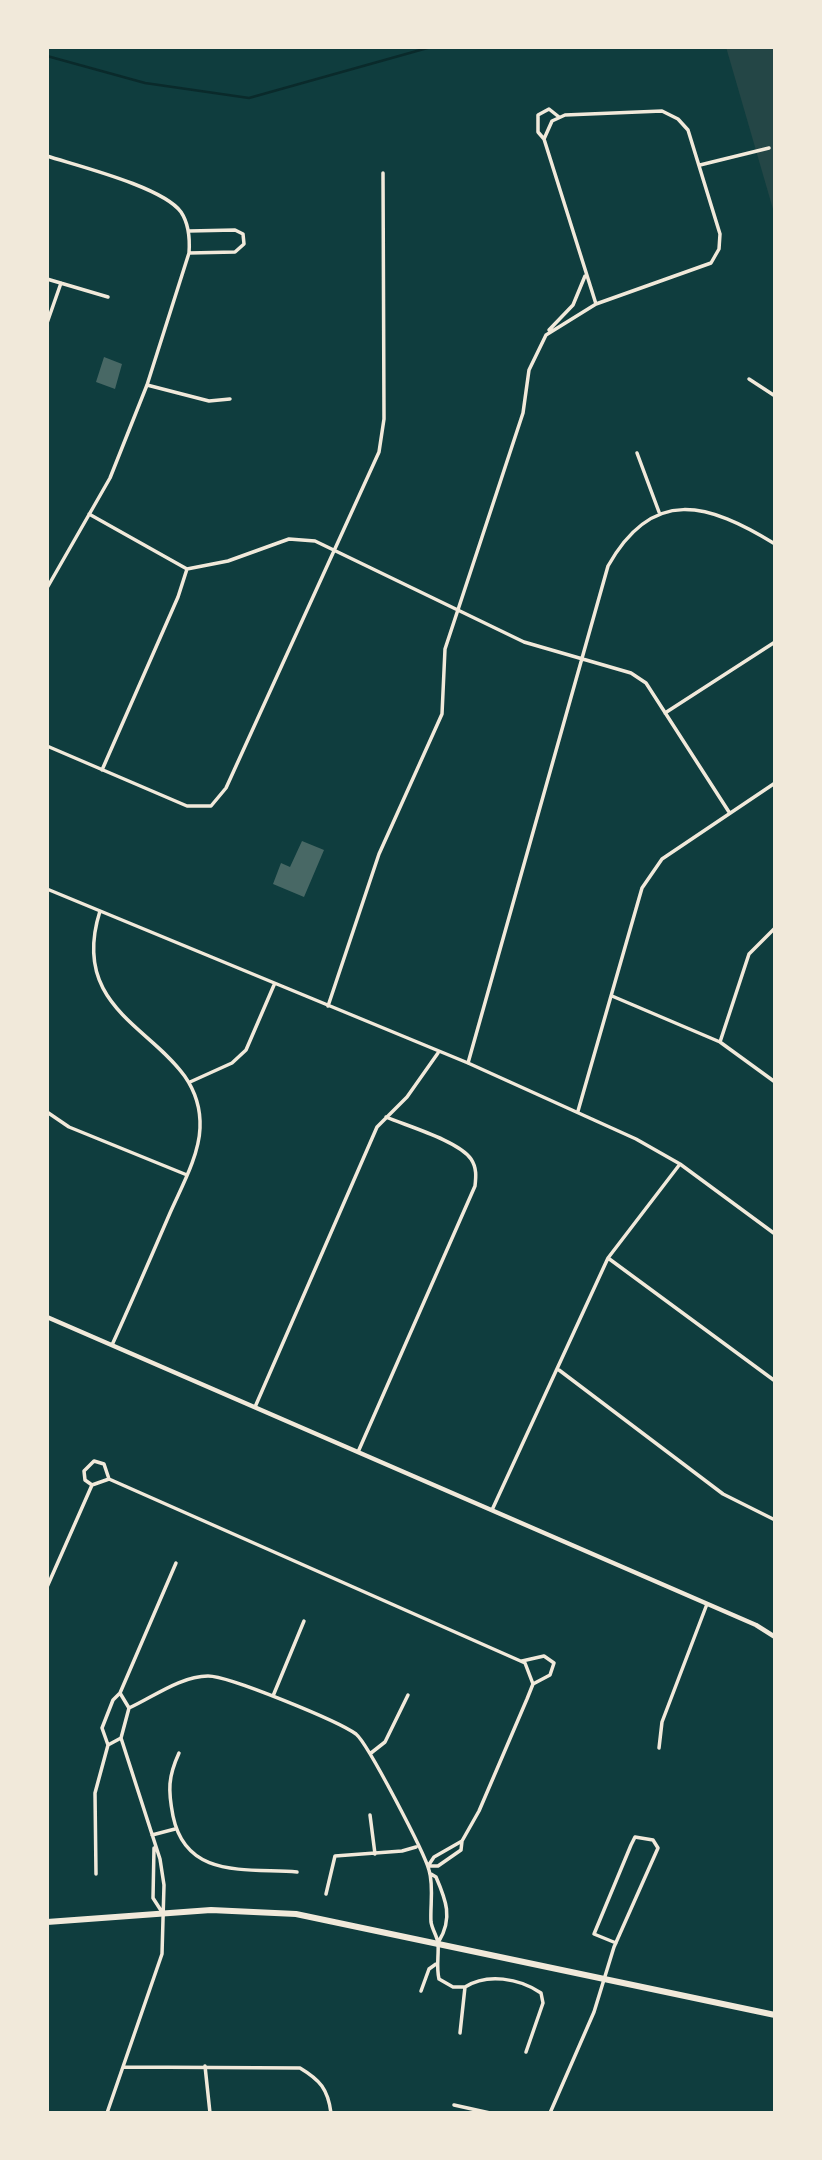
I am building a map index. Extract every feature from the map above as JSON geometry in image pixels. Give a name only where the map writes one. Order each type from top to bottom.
[{"type":"main road","points":[[47,1922],[162,1912],[242,1910],[296,1914],[775,2015]]},
{"type":"street","points":[[559,117],[549,109],[538,115],[538,132],[544,139],[596,304]]},
{"type":"street","points":[[544,139],[552,121],[559,117],[662,111],[678,119],[688,130],[720,234],[719,249],[711,263],[596,304],[546,335]]},
{"type":"street","points":[[700,165],[769,148]]},
{"type":"street","points":[[47,156],[150,190],[180,210],[190,240],[189,253],[147,385],[110,478],[47,588]]},
{"type":"street","points":[[47,746],[187,806],[211,806],[226,788],[379,452],[384,419],[383,173]]},
{"type":"street","points":[[189,231],[235,230],[243,234],[244,244],[236,252],[189,253]]},
{"type":"street","points":[[328,1006],[379,854],[442,713],[445,649],[523,413],[529,370],[546,335],[573,305],[586,275]]},
{"type":"street","points":[[47,279],[108,297]]},
{"type":"street","points":[[47,323],[61,283]]},
{"type":"street","points":[[749,379],[775,396]]},
{"type":"street","points":[[147,385],[209,401],[230,399]]},
{"type":"street","points":[[637,453],[659,512]]},
{"type":"street","points":[[468,1063],[608,566],[631,535],[659,512],[684,510],[722,515],[775,544]]},
{"type":"street","points":[[89,514],[187,569],[228,561],[289,539],[315,541],[524,642],[639,677],[729,812]]},
{"type":"street","points":[[102,770],[178,597],[187,569]]},
{"type":"street","points":[[665,714],[775,642]]},
{"type":"street","points":[[578,1111],[642,888],[663,859],[775,783]]},
{"type":"street","points":[[47,889],[578,1111],[680,1164],[775,1234]]},
{"type":"street","points":[[100,911],[91,944],[101,987],[190,1082],[200,1129],[187,1175],[112,1346]]},
{"type":"street","points":[[720,1042],[749,954],[774,930]]},
{"type":"street","points":[[190,1082],[232,1063],[246,1050],[274,985]]},
{"type":"street","points":[[612,996],[720,1042],[775,1082]]},
{"type":"street","points":[[255,1408],[377,1127],[407,1097],[439,1053]]},
{"type":"street","points":[[47,1112],[69,1127],[187,1175]]},
{"type":"street","points":[[358,1452],[475,1186],[476,1173],[471,1160],[461,1149],[386,1117]]},
{"type":"street","points":[[492,1510],[527,1428],[545,1399],[608,1258],[680,1164]]},
{"type":"street","points":[[608,1258],[775,1381]]},
{"type":"street","points":[[47,1317],[707,1604],[775,1637]]},
{"type":"street","points":[[558,1370],[723,1494],[775,1520]]},
{"type":"street","points":[[92,1485],[85,1480],[84,1471],[94,1461],[104,1464],[108,1479]]},
{"type":"street","points":[[47,1587],[92,1485],[108,1479],[522,1661],[530,1671],[533,1684],[479,1811],[462,1841],[461,1850],[438,1866],[428,1866]]},
{"type":"street","points":[[96,1874],[95,1793],[108,1745],[102,1728],[113,1700],[120,1693],[176,1563]]},
{"type":"street","points":[[659,1748],[662,1722],[707,1604]]},
{"type":"street","points":[[273,1696],[304,1621]]},
{"type":"street","points":[[522,1661],[544,1656],[554,1663],[550,1675],[533,1684]]},
{"type":"street","points":[[162,1912],[153,1898],[152,1835],[121,1738],[130,1708],[187,1681],[206,1676],[223,1678],[273,1696],[356,1734],[371,1753],[428,1866],[431,1874],[431,1922],[438,1942]]},
{"type":"street","points":[[120,1693],[130,1708]]},
{"type":"street","points":[[371,1753],[385,1742],[408,1695]]},
{"type":"street","points":[[108,1745],[121,1738]]},
{"type":"street","points":[[179,1753],[167,1787],[176,1829],[192,1856],[202,1862],[297,1872]]},
{"type":"street","points":[[370,1815],[375,1854]]},
{"type":"street","points":[[152,1835],[176,1829]]},
{"type":"street","points":[[550,2113],[607,1978],[616,1943],[658,1848],[657,1843],[641,1837],[635,1837],[631,1844],[594,1934],[616,1943]]},
{"type":"street","points":[[428,1866],[434,1857],[462,1841]]},
{"type":"street","points":[[326,1894],[335,1856],[375,1854],[417,1847]]},
{"type":"street","points":[[107,2113],[162,1954],[164,1885],[160,1859],[154,1848]]},
{"type":"street","points":[[431,1874],[436,1877],[446,1901],[448,1924],[438,1942],[436,1964],[439,1979],[453,1987],[465,1987],[477,1980],[494,1978],[531,1987],[541,1993],[543,2003],[526,2052]]},
{"type":"street","points":[[421,1991],[429,1969],[436,1964]]},
{"type":"street","points":[[460,2033],[465,1987]]},
{"type":"street","points":[[205,2066],[210,2113]]},
{"type":"street","points":[[124,2067],[300,2068],[321,2081],[329,2098],[331,2113]]},
{"type":"street","points":[[454,2105],[490,2113]]},
{"type":"shaded area","points":[[726,47],[775,47],[775,216]]},
{"type":"building","points":[[104,357],[122,364],[115,389],[96,382]]},
{"type":"building","points":[[302,841],[324,850],[304,897],[273,884],[281,863],[290,867]]},
{"type":"waterway","points":[[47,56],[145,83],[249,98],[431,47]]}]
